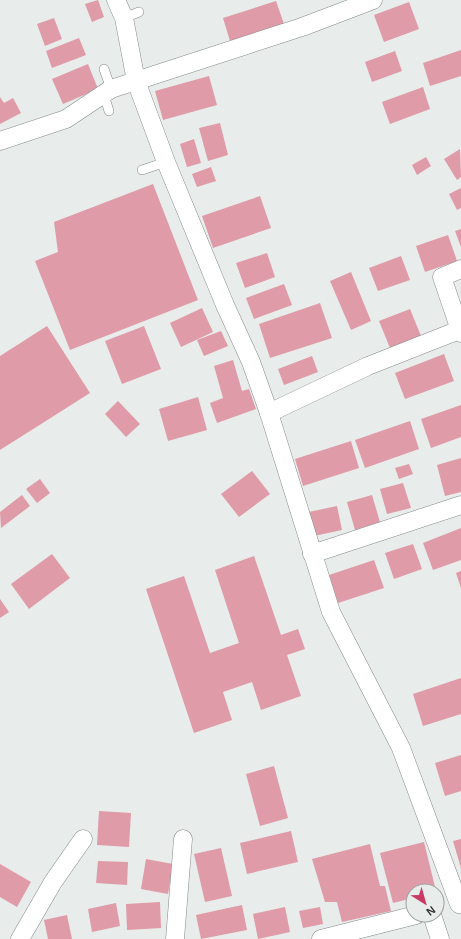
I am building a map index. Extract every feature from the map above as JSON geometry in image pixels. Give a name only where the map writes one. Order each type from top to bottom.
[{"type":"street","points":[[116,0],[132,15],[136,81],[166,162],[225,305],[251,362],[269,413],[331,612],[401,748],[460,904],[445,908]]},
{"type":"street","points":[[0,141],[68,124],[136,81],[302,27],[373,0]]},
{"type":"street","points":[[269,413],[368,366],[460,332],[442,277],[461,269]]},
{"type":"street","points":[[312,554],[461,505]]},
{"type":"street","points":[[20,939],[53,882],[83,838]]},
{"type":"street","points":[[175,939],[184,839]]},
{"type":"street","points":[[320,939],[405,918]]},
{"type":"street","points":[[435,923],[440,939]]},
{"type":"lane","points":[[104,69],[108,98]]},
{"type":"lane","points":[[142,170],[166,162]]},
{"type":"building","points":[[98,0],[104,17],[92,22],[85,4]]},
{"type":"building","points":[[276,1],[284,24],[230,41],[223,18]]},
{"type":"building","points":[[409,2],[419,29],[384,42],[374,15]]},
{"type":"building","points":[[54,18],[62,39],[45,46],[37,24]]},
{"type":"building","points":[[79,38],[86,55],[52,68],[46,51]]},
{"type":"building","points":[[461,50],[461,76],[430,86],[423,63]]},
{"type":"building","points":[[395,51],[402,71],[372,82],[365,62]]},
{"type":"building","points":[[88,64],[98,89],[63,104],[52,79]]},
{"type":"building","points":[[209,76],[217,105],[163,120],[155,91]]},
{"type":"building","points":[[423,87],[430,109],[390,124],[382,102]]},
{"type":"building","points":[[0,97],[4,103],[13,98],[21,113],[0,124]]},
{"type":"building","points":[[220,123],[228,155],[208,161],[199,128]]},
{"type":"building","points":[[194,139],[201,163],[187,167],[180,144]]},
{"type":"building","points":[[460,149],[461,177],[457,180],[444,159]]},
{"type":"building","points":[[426,157],[431,166],[417,175],[412,165]]},
{"type":"building","points":[[211,167],[216,181],[197,187],[192,174]]},
{"type":"building","points":[[153,184],[198,300],[70,350],[35,261],[58,252],[54,222]]},
{"type":"building","points":[[461,188],[461,208],[457,210],[449,194]]},
{"type":"building","points":[[260,196],[271,228],[213,248],[202,216]]},
{"type":"building","points":[[461,229],[461,247],[455,231]]},
{"type":"building","points":[[448,235],[457,261],[425,272],[416,246]]},
{"type":"building","points":[[267,253],[275,277],[245,288],[236,263]]},
{"type":"building","points":[[401,256],[410,280],[378,291],[369,268]]},
{"type":"building","points":[[351,272],[371,321],[351,330],[330,281]]},
{"type":"building","points":[[284,284],[292,305],[254,319],[246,298]]},
{"type":"building","points":[[320,303],[332,338],[270,358],[259,324]]},
{"type":"building","points":[[202,308],[213,332],[181,347],[170,323]]},
{"type":"building","points":[[410,309],[421,336],[390,348],[379,321]]},
{"type":"building","points":[[47,326],[90,393],[0,450],[0,356]]},
{"type":"building","points":[[144,326],[161,369],[122,384],[105,341]]},
{"type":"building","points":[[221,331],[228,346],[204,356],[197,340]]},
{"type":"building","points":[[444,354],[454,381],[405,399],[395,373]]},
{"type":"building","points":[[312,356],[318,372],[284,385],[278,369]]},
{"type":"building","points":[[233,360],[242,391],[249,389],[256,409],[217,423],[210,403],[223,398],[214,366]]},
{"type":"building","points":[[198,397],[207,430],[168,441],[159,409]]},
{"type":"building","points":[[118,401],[140,424],[126,437],[105,414]]},
{"type":"building","points":[[461,405],[461,437],[431,448],[421,419]]},
{"type":"building","points":[[410,421],[419,449],[365,468],[355,440]]},
{"type":"building","points":[[351,441],[359,468],[303,486],[295,459]]},
{"type":"building","points":[[461,458],[461,492],[445,496],[437,465]]},
{"type":"building","points":[[409,464],[413,474],[399,479],[395,468]]},
{"type":"building","points":[[252,471],[270,494],[239,517],[221,494]]},
{"type":"building","points":[[40,479],[50,493],[37,503],[26,489]]},
{"type":"building","points":[[403,483],[411,508],[387,514],[380,489]]},
{"type":"building","points":[[22,495],[30,506],[1,528],[0,512]]},
{"type":"building","points":[[372,495],[380,522],[355,530],[347,502]]},
{"type":"building","points":[[337,506],[342,530],[314,536],[309,512]]},
{"type":"building","points":[[461,528],[461,560],[433,570],[423,543]]},
{"type":"building","points":[[413,544],[422,569],[394,579],[385,553]]},
{"type":"building","points":[[52,554],[70,578],[29,609],[11,584]]},
{"type":"building","points":[[254,556],[281,635],[298,629],[305,649],[287,655],[301,696],[261,710],[252,682],[223,692],[232,720],[194,733],[146,589],[184,576],[210,653],[239,643],[215,570]]},
{"type":"building","points":[[374,560],[384,588],[338,603],[329,575]]},
{"type":"building","points":[[461,571],[461,588],[456,573]]},
{"type":"building","points":[[0,599],[9,612],[0,618]]},
{"type":"building","points":[[461,678],[461,714],[423,726],[413,694]]},
{"type":"building","points":[[461,755],[461,791],[445,796],[435,763]]},
{"type":"building","points":[[274,766],[288,818],[260,826],[246,774]]},
{"type":"building","points":[[99,811],[131,813],[129,847],[97,845]]},
{"type":"building","points":[[291,831],[298,862],[247,874],[240,843]]},
{"type":"building","points":[[461,839],[461,868],[453,841]]},
{"type":"building","points":[[424,842],[434,883],[405,883],[405,900],[393,903],[380,853]]},
{"type":"building","points":[[370,844],[380,886],[385,886],[391,911],[342,922],[337,902],[325,902],[312,859]]},
{"type":"building","points":[[221,848],[232,896],[205,902],[194,854]]},
{"type":"building","points":[[146,859],[173,864],[168,894],[141,889]]},
{"type":"building","points":[[98,861],[128,862],[127,885],[96,883]]},
{"type":"building","points":[[0,864],[31,882],[17,907],[0,897]]},
{"type":"building","points":[[160,902],[161,928],[127,930],[126,904]]},
{"type":"building","points":[[116,903],[120,926],[92,932],[88,909]]},
{"type":"building","points":[[242,905],[247,930],[201,939],[196,915]]},
{"type":"building","points":[[285,907],[290,932],[258,939],[253,914]]},
{"type":"building","points":[[320,907],[323,924],[303,928],[299,911]]},
{"type":"building","points":[[67,915],[72,939],[48,939],[44,920]]}]
